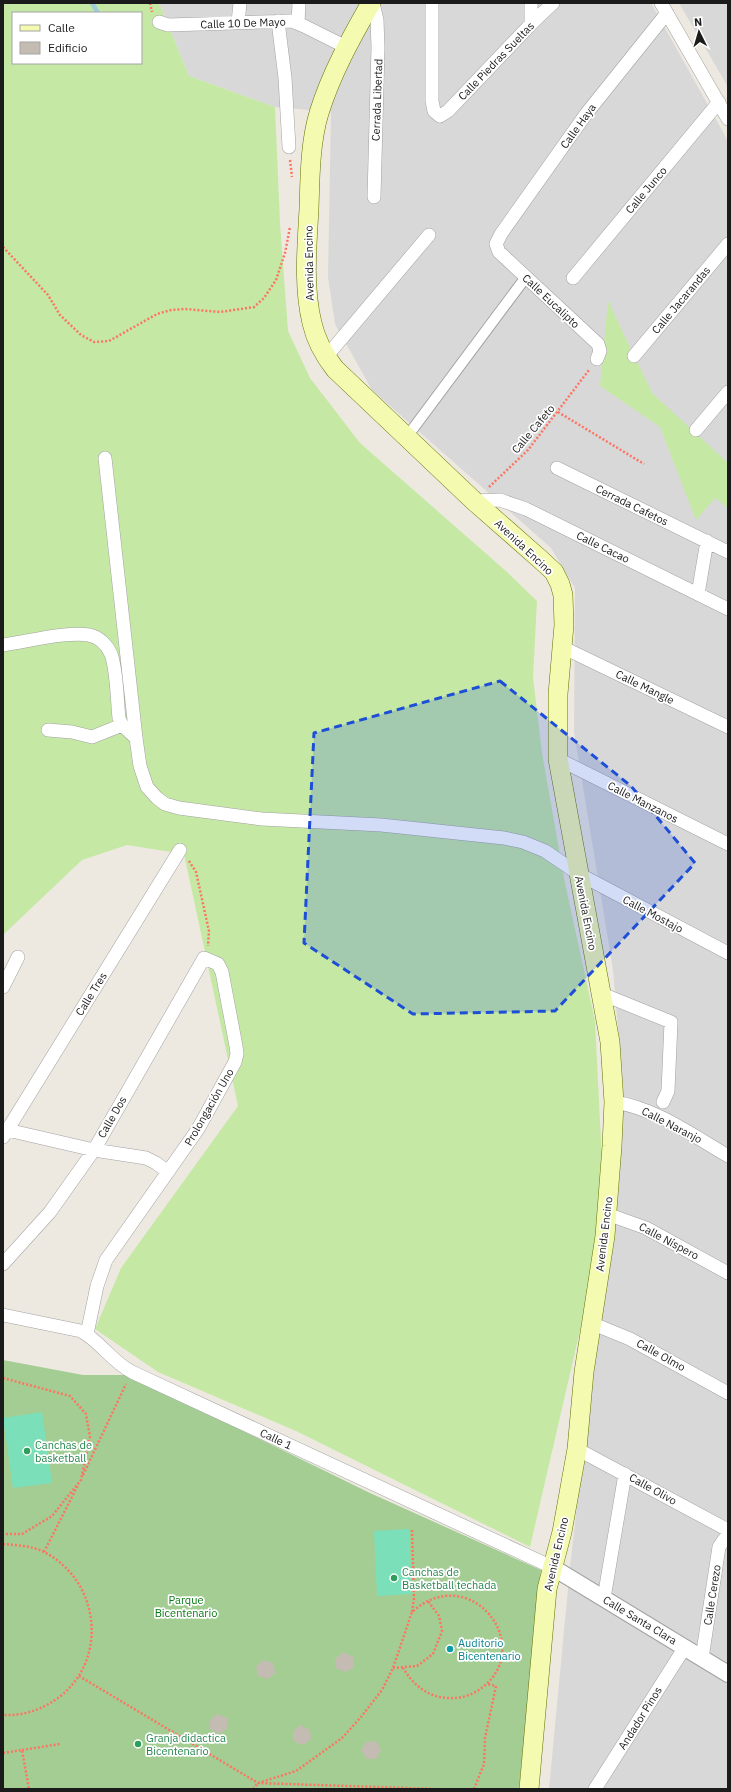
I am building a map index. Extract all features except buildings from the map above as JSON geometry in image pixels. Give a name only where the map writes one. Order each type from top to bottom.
[{"type":"main road","name":"Avenida Encino","points":[[372,3],[346,47],[319,113],[314,135],[310,170],[307,278],[312,323],[317,340],[326,357],[335,369],[406,438],[554,572],[560,584],[564,605],[558,694],[558,759],[610,1042],[614,1102],[607,1214],[584,1372],[577,1448],[562,1532],[547,1589],[529,1789]]},
{"type":"street","points":[[238,23],[240,3]]},
{"type":"street","points":[[298,23],[300,3]]},
{"type":"street","name":"Cerrada Libertad","points":[[372,3],[377,20],[378,47],[374,196]]},
{"type":"street","name":"Calle Piedras Sueltas","points":[[432,3],[432,102],[434,111],[438,116],[442,116],[448,111],[552,3]]},
{"type":"street","points":[[531,3],[531,24]]},
{"type":"street","points":[[664,8],[728,119]]},
{"type":"street","name":"Calle Haya","points":[[496,244],[501,234],[586,114],[664,8]]},
{"type":"street","points":[[278,21],[285,78],[289,147]]},
{"type":"street","name":"Calle 10 De Mayo","points":[[159,22],[168,25],[278,21],[298,23],[346,47]]},
{"type":"street","name":"Calle Junco","points":[[574,278],[719,102]]},
{"type":"street","points":[[326,357],[429,235]]},
{"type":"street","name":"Calle Eucalipto","points":[[496,244],[499,252],[598,344],[600,351],[597,359]]},
{"type":"street","name":"Calle Jacarandas","points":[[634,356],[728,244]]},
{"type":"street","points":[[406,438],[526,277]]},
{"type":"street","points":[[696,430],[728,392]]},
{"type":"street","name":"Calle Mostajo","points":[[105,458],[140,766],[147,786],[157,798],[165,804],[179,808],[262,819],[381,825],[504,838],[523,842],[545,851],[579,874],[728,953]]},
{"type":"street","name":"Cerrada Cafetos","points":[[557,468],[728,552]]},
{"type":"street","name":"Calle Cacao","points":[[474,501],[500,500],[526,509],[728,609]]},
{"type":"street","points":[[698,594],[708,541]]},
{"type":"street","points":[[3,645],[74,634],[90,635],[98,638],[111,655],[119,718],[122,725],[136,738]]},
{"type":"street","name":"Calle Mangle","points":[[562,647],[728,727]]},
{"type":"street","points":[[48,730],[72,732],[92,737],[122,725]]},
{"type":"street","name":"Calle Manzanos","points":[[558,759],[728,844]]},
{"type":"street","name":"Calle Tres","points":[[5,1132],[180,850]]},
{"type":"street","points":[[3,987],[18,957]]},
{"type":"street","name":"Calle Dos","points":[[3,1264],[50,1212],[94,1150],[204,958]]},
{"type":"street","name":"Prolongación Uno","points":[[87,1334],[97,1286],[106,1260],[198,1128],[229,1076],[237,1054],[221,969],[218,964],[204,958]]},
{"type":"street","points":[[602,994],[672,1022],[668,1091],[664,1102]]},
{"type":"street","name":"Calle Naranjo","points":[[614,1102],[630,1105],[649,1112],[728,1156]]},
{"type":"street","points":[[5,1132],[94,1150],[146,1158],[168,1172]]},
{"type":"street","name":"Calle Níspero","points":[[607,1214],[646,1228],[728,1273]]},
{"type":"street","name":"Calle 1","points":[[3,1315],[73,1328],[87,1334],[118,1364],[132,1372],[552,1567]]},
{"type":"street","name":"Calle Olmo","points":[[591,1323],[630,1338],[728,1393]]},
{"type":"street","name":"Calle Olivo","points":[[577,1448],[728,1530]]},
{"type":"street","points":[[604,1598],[625,1474]]},
{"type":"street","name":"Calle Cerezo","points":[[702,1658],[719,1547],[728,1534]]},
{"type":"street","name":"Calle Santa Clara","points":[[552,1567],[728,1674]]},
{"type":"street","name":"Andador Pinos","points":[[595,1789],[685,1647]]},
{"type":"path","points":[[289,147],[292,184]]},
{"type":"path","points":[[3,247],[48,295],[60,315],[81,335],[94,342],[109,341],[157,314],[171,310],[185,309],[220,312],[254,307],[264,298],[276,280],[285,253],[291,225]]},
{"type":"path","name":"Calle Cafeto","points":[[474,501],[528,450],[597,359]]},
{"type":"path","points":[[558,412],[644,464]]},
{"type":"path","points":[[180,850],[184,851],[196,872],[208,924],[210,942],[204,958]]},
{"type":"path","points":[[44,1552],[81,1480],[132,1372]]},
{"type":"path","points":[[3,1378],[70,1396],[86,1414],[90,1437],[81,1480],[52,1516],[22,1534],[3,1534]]},
{"type":"path","points":[[253,1789],[258,1783],[296,1771],[342,1738],[382,1690],[393,1668],[412,1612],[414,1598],[412,1530]]},
{"type":"path","points":[[3,1544],[21,1545],[44,1552],[68,1569],[84,1593],[92,1620],[90,1650],[79,1676],[62,1696],[40,1709],[15,1716],[3,1715]]},
{"type":"path","points":[[403,1668],[408,1677],[420,1688],[434,1696],[454,1699],[467,1696],[487,1684],[494,1675],[502,1656],[502,1642],[499,1629],[493,1618],[484,1608],[464,1597],[441,1597],[428,1601],[412,1612]]},
{"type":"path","points":[[393,1668],[417,1666],[433,1654],[442,1631],[439,1616],[428,1601]]},
{"type":"path","points":[[79,1676],[258,1783],[437,1789]]},
{"type":"path","points":[[474,1789],[484,1764],[485,1738],[496,1686],[487,1684]]},
{"type":"path","points":[[3,1753],[60,1744]]},
{"type":"path","points":[[22,1750],[29,1789]]},
{"type":"highlighted area","points":[[500,681],[631,786],[695,863],[555,1011],[413,1014],[304,943],[314,733]]},
{"type":"shaded area","points":[[159,3],[651,3],[728,141],[728,1789],[549,1789],[570,1567],[624,1098],[613,970],[574,732],[575,588],[551,548],[372,390],[335,324],[328,277],[331,112],[275,107],[189,76]]},
{"type":"shaded area","points":[[679,3],[728,3],[728,87]]},
{"type":"green space","points":[[3,3],[159,3],[189,76],[275,107],[280,223],[288,331],[310,378],[360,443],[507,572],[537,601],[533,677],[542,753],[565,883],[595,1021],[605,1222],[530,1547],[296,1431],[158,1372],[95,1329],[121,1268],[238,1106],[184,854],[127,845],[82,860],[3,935]]},
{"type":"green space","points":[[608,301],[652,393],[728,463],[728,508],[715,498],[696,520],[660,427],[600,386]]},
{"type":"green space","name":"Parque Bicentenario","points":[[3,1360],[83,1375],[129,1375],[370,1493],[541,1570],[519,1789],[3,1789]]},
{"type":"green space","name":"Canchas de basketball","points":[[42,1412],[52,1483],[13,1488],[3,1418]]},
{"type":"green space","name":"Canchas de Basketball techada","points":[[409,1529],[412,1594],[377,1596],[374,1531]]},
{"type":"waterway","points":[[92,3],[97,12]]},
{"type":"place","name":"Canchas de basketball","points":[[27,1451]]},
{"type":"place","name":"Canchas de Basketball techada","points":[[394,1578]]},
{"type":"place","name":"Auditorio Bicentenario","points":[[450,1649]]},
{"type":"place","name":"Granja didactica Bicentenario","points":[[138,1744]]}]
